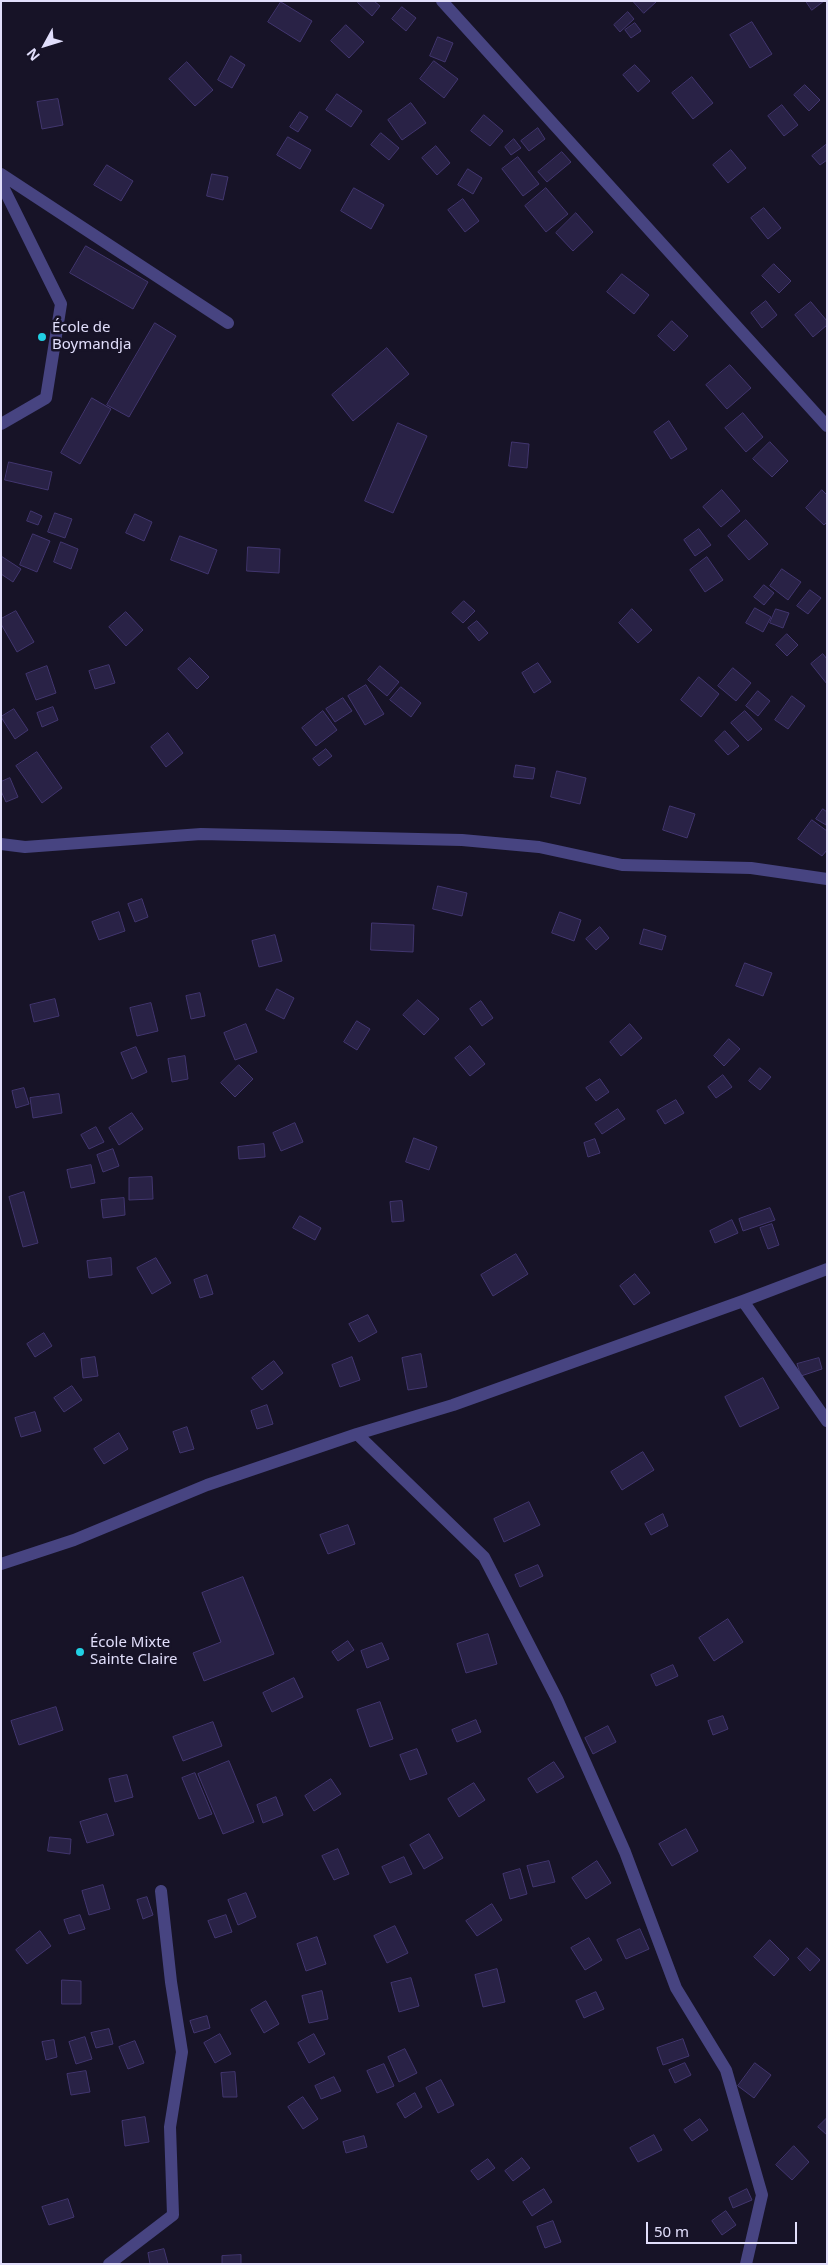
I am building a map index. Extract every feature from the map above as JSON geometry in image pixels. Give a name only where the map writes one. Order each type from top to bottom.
[{"type":"street","points":[[442,1],[827,426]]},
{"type":"street","points":[[1,174],[228,323]]},
{"type":"street","points":[[1,183],[61,304],[46,398],[1,424]]},
{"type":"street","points":[[1,844],[26,847],[201,834],[462,840],[540,847],[622,865],[751,868],[827,879]]},
{"type":"street","points":[[1,1564],[74,1540],[207,1485],[357,1434],[453,1405],[743,1302],[827,1269]]},
{"type":"street","points":[[743,1302],[827,1421]]},
{"type":"street","points":[[357,1434],[484,1557],[557,1699],[626,1852],[676,1988],[726,2070],[762,2195],[746,2264]]},
{"type":"street","points":[[109,2264],[173,2215],[170,2127],[182,2052],[171,1982],[161,1891]]},
{"type":"building","points":[[359,1],[374,1],[380,6],[372,16],[358,3]]},
{"type":"building","points":[[633,1],[655,1],[656,2],[644,13]]},
{"type":"building","points":[[806,1],[824,1],[812,10]]},
{"type":"building","points":[[281,2],[312,21],[300,42],[268,22]]},
{"type":"building","points":[[402,7],[416,18],[406,31],[392,19]]},
{"type":"building","points":[[628,12],[634,19],[620,32],[614,25]]},
{"type":"building","points":[[752,22],[772,54],[750,68],[730,35]]},
{"type":"building","points":[[635,23],[641,31],[631,38],[625,30]]},
{"type":"building","points":[[346,25],[364,42],[349,58],[331,41]]},
{"type":"building","points":[[438,37],[453,43],[445,62],[430,56]]},
{"type":"building","points":[[231,56],[245,65],[232,88],[218,80]]},
{"type":"building","points":[[434,61],[458,79],[444,98],[420,79]]},
{"type":"building","points":[[187,62],[213,90],[195,106],[169,79]]},
{"type":"building","points":[[635,65],[650,81],[638,92],[623,75]]},
{"type":"building","points":[[692,77],[713,103],[693,119],[672,93]]},
{"type":"building","points":[[805,85],[820,100],[809,111],[794,95]]},
{"type":"building","points":[[337,94],[362,111],[351,127],[326,110]]},
{"type":"building","points":[[58,99],[63,125],[42,129],[37,102]]},
{"type":"building","points":[[411,103],[426,123],[402,140],[388,120]]},
{"type":"building","points":[[782,105],[798,125],[784,136],[768,116]]},
{"type":"building","points":[[300,112],[308,117],[298,132],[290,127]]},
{"type":"building","points":[[484,115],[503,131],[490,146],[471,131]]},
{"type":"building","points":[[538,128],[545,139],[529,151],[521,141]]},
{"type":"building","points":[[381,133],[399,148],[389,160],[371,145]]},
{"type":"building","points":[[288,137],[311,150],[300,169],[277,155]]},
{"type":"building","points":[[514,139],[521,148],[511,155],[505,147]]},
{"type":"building","points":[[827,144],[827,160],[820,165],[812,156]]},
{"type":"building","points":[[436,146],[450,163],[437,175],[422,158]]},
{"type":"building","points":[[731,150],[746,168],[728,183],[713,165]]},
{"type":"building","points":[[562,152],[571,162],[547,182],[538,172]]},
{"type":"building","points":[[518,157],[539,184],[523,196],[502,169]]},
{"type":"building","points":[[107,165],[133,181],[121,201],[94,185]]},
{"type":"building","points":[[468,169],[482,178],[473,194],[458,185]]},
{"type":"building","points":[[212,174],[228,177],[223,200],[207,196]]},
{"type":"building","points":[[354,188],[384,205],[371,229],[341,211]]},
{"type":"building","points":[[546,188],[568,214],[546,232],[525,206]]},
{"type":"building","points":[[463,199],[479,221],[465,232],[448,210]]},
{"type":"building","points":[[764,208],[781,228],[768,239],[751,218]]},
{"type":"building","points":[[576,213],[593,232],[573,251],[556,233]]},
{"type":"building","points":[[86,246],[148,282],[133,309],[70,273]]},
{"type":"building","points":[[774,264],[791,281],[779,293],[762,276]]},
{"type":"building","points":[[622,274],[649,295],[634,314],[607,292]]},
{"type":"building","points":[[766,301],[777,315],[762,328],[751,313]]},
{"type":"building","points":[[811,302],[827,321],[827,325],[813,337],[795,315]]},
{"type":"building","points":[[672,321],[688,336],[674,351],[658,336]]},
{"type":"building","points":[[155,323],[176,336],[129,417],[107,405]]},
{"type":"building","points":[[387,348],[409,374],[353,421],[332,395]]},
{"type":"building","points":[[730,365],[751,388],[727,409],[706,385]]},
{"type":"building","points":[[92,398],[111,409],[80,464],[61,453]]},
{"type":"building","points":[[743,413],[763,437],[746,452],[725,428]]},
{"type":"building","points":[[669,421],[687,449],[671,459],[654,432]]},
{"type":"building","points":[[398,423],[427,436],[393,513],[365,501]]},
{"type":"building","points":[[512,442],[529,444],[527,468],[509,466]]},
{"type":"building","points":[[770,442],[788,461],[772,477],[753,459]]},
{"type":"building","points":[[9,462],[52,472],[48,490],[5,480]]},
{"type":"building","points":[[722,490],[740,511],[721,527],[703,507]]},
{"type":"building","points":[[822,490],[827,495],[827,522],[824,525],[806,508]]},
{"type":"building","points":[[31,511],[42,516],[38,525],[27,521]]},
{"type":"building","points":[[55,513],[72,519],[65,538],[48,532]]},
{"type":"building","points":[[135,514],[152,522],[144,541],[126,533]]},
{"type":"building","points":[[746,520],[768,544],[749,560],[728,536]]},
{"type":"building","points":[[699,529],[711,545],[695,556],[684,540]]},
{"type":"building","points":[[33,534],[50,541],[37,572],[20,565]]},
{"type":"building","points":[[180,536],[217,550],[208,574],[171,560]]},
{"type":"building","points":[[61,542],[78,549],[71,569],[54,562]]},
{"type":"building","points":[[248,547],[280,549],[279,573],[247,571]]},
{"type":"building","points":[[1,556],[21,569],[13,582],[1,574]]},
{"type":"building","points":[[707,557],[723,580],[705,592],[690,570]]},
{"type":"building","points":[[782,569],[801,582],[788,600],[770,586]]},
{"type":"building","points":[[764,585],[774,593],[764,605],[754,597]]},
{"type":"building","points":[[810,590],[821,598],[808,614],[797,606]]},
{"type":"building","points":[[464,601],[475,611],[463,623],[452,613]]},
{"type":"building","points":[[755,608],[771,617],[763,632],[746,623]]},
{"type":"building","points":[[632,609],[652,630],[638,643],[619,623]]},
{"type":"building","points":[[776,609],[789,613],[783,628],[770,623]]},
{"type":"building","points":[[16,611],[34,642],[17,652],[1,624],[1,619]]},
{"type":"building","points":[[126,612],[143,630],[126,646],[109,627]]},
{"type":"building","points":[[477,621],[488,633],[479,641],[468,628]]},
{"type":"building","points":[[787,634],[798,645],[787,656],[776,645]]},
{"type":"building","points":[[823,654],[827,659],[827,684],[811,664]]},
{"type":"building","points":[[190,658],[209,677],[197,689],[178,669]]},
{"type":"building","points":[[538,663],[551,682],[534,693],[522,673]]},
{"type":"building","points":[[109,665],[115,683],[95,689],[89,671]]},
{"type":"building","points":[[47,666],[56,693],[36,700],[26,674]]},
{"type":"building","points":[[380,666],[399,682],[387,696],[368,680]]},
{"type":"building","points":[[733,668],[751,683],[736,701],[718,686]]},
{"type":"building","points":[[699,677],[719,694],[701,717],[681,700]]},
{"type":"building","points":[[366,685],[384,714],[365,725],[348,696]]},
{"type":"building","points":[[401,687],[421,703],[411,717],[390,700]]},
{"type":"building","points":[[758,691],[770,701],[758,716],[746,706]]},
{"type":"building","points":[[792,696],[805,706],[788,729],[775,720]]},
{"type":"building","points":[[343,698],[352,711],[335,722],[326,709]]},
{"type":"building","points":[[53,707],[58,720],[42,727],[37,713]]},
{"type":"building","points":[[14,709],[28,730],[15,739],[1,717]]},
{"type":"building","points":[[323,711],[337,730],[316,746],[302,728]]},
{"type":"building","points":[[745,711],[762,729],[748,741],[731,723]]},
{"type":"building","points":[[725,731],[739,746],[728,755],[715,741]]},
{"type":"building","points":[[168,733],[183,753],[166,767],[151,747]]},
{"type":"building","points":[[326,749],[332,756],[319,766],[313,759]]},
{"type":"building","points":[[37,752],[62,788],[42,803],[16,766]]},
{"type":"building","points":[[516,765],[535,768],[533,779],[514,777]]},
{"type":"building","points":[[557,771],[586,778],[580,804],[551,797]]},
{"type":"building","points":[[10,778],[18,797],[6,802],[1,791],[1,782]]},
{"type":"building","points":[[670,806],[695,814],[687,838],[663,830]]},
{"type":"building","points":[[823,809],[827,812],[826,825],[816,819]]},
{"type":"building","points":[[812,820],[827,831],[827,850],[822,856],[798,839]]},
{"type":"building","points":[[438,886],[467,893],[462,916],[433,909]]},
{"type":"building","points":[[142,899],[148,917],[135,922],[128,904]]},
{"type":"building","points":[[119,912],[125,931],[99,940],[92,922]]},
{"type":"building","points":[[560,912],[581,920],[574,941],[552,933]]},
{"type":"building","points":[[372,923],[414,925],[413,952],[371,950]]},
{"type":"building","points":[[600,927],[609,938],[596,950],[586,939]]},
{"type":"building","points":[[644,929],[666,936],[662,950],[640,944]]},
{"type":"building","points":[[275,935],[282,961],[259,967],[252,941]]},
{"type":"building","points":[[745,963],[772,973],[763,996],[736,986]]},
{"type":"building","points":[[277,989],[294,998],[284,1019],[266,1010]]},
{"type":"building","points":[[200,993],[205,1016],[191,1019],[186,996]]},
{"type":"building","points":[[55,999],[59,1016],[34,1022],[30,1005]]},
{"type":"building","points":[[418,1000],[439,1019],[424,1035],[403,1015]]},
{"type":"building","points":[[481,1001],[493,1018],[482,1026],[470,1009]]},
{"type":"building","points":[[151,1003],[158,1031],[137,1036],[130,1008]]},
{"type":"building","points":[[357,1021],[370,1029],[357,1050],[344,1042]]},
{"type":"building","points":[[246,1024],[257,1052],[235,1060],[224,1033]]},
{"type":"building","points":[[630,1024],[642,1038],[621,1056],[610,1042]]},
{"type":"building","points":[[729,1039],[740,1049],[724,1066],[714,1056]]},
{"type":"building","points":[[470,1046],[485,1064],[470,1076],[455,1058]]},
{"type":"building","points":[[136,1047],[147,1072],[132,1079],[121,1053]]},
{"type":"building","points":[[185,1056],[188,1079],[172,1082],[168,1059]]},
{"type":"building","points":[[239,1065],[253,1079],[235,1097],[221,1083]]},
{"type":"building","points":[[760,1068],[771,1077],[760,1090],[749,1081]]},
{"type":"building","points":[[723,1075],[732,1087],[716,1098],[708,1087]]},
{"type":"building","points":[[600,1079],[609,1092],[596,1101],[586,1088]]},
{"type":"building","points":[[24,1088],[29,1104],[16,1108],[12,1091]]},
{"type":"building","points":[[59,1094],[62,1113],[33,1118],[30,1098]]},
{"type":"building","points":[[676,1100],[684,1113],[665,1124],[657,1111]]},
{"type":"building","points":[[618,1109],[625,1119],[602,1134],[595,1124]]},
{"type":"building","points":[[132,1113],[143,1129],[119,1145],[109,1128]]},
{"type":"building","points":[[295,1123],[303,1142],[281,1151],[273,1133]]},
{"type":"building","points":[[96,1127],[104,1142],[89,1149],[81,1135]]},
{"type":"building","points":[[414,1138],[437,1147],[429,1170],[406,1162]]},
{"type":"building","points":[[595,1139],[600,1153],[588,1157],[584,1143]]},
{"type":"building","points":[[264,1144],[265,1157],[239,1159],[238,1147]]},
{"type":"building","points":[[113,1149],[119,1166],[103,1172],[97,1155]]},
{"type":"building","points":[[91,1165],[95,1183],[71,1188],[67,1170]]},
{"type":"building","points":[[152,1177],[153,1199],[129,1200],[129,1178]]},
{"type":"building","points":[[24,1192],[38,1243],[23,1247],[9,1197]]},
{"type":"building","points":[[124,1198],[125,1215],[103,1218],[101,1200]]},
{"type":"building","points":[[402,1201],[404,1221],[392,1222],[390,1202]]},
{"type":"building","points":[[770,1208],[775,1220],[743,1231],[739,1219]]},
{"type":"building","points":[[300,1216],[321,1228],[315,1240],[293,1228]]},
{"type":"building","points":[[732,1220],[738,1233],[715,1243],[710,1231]]},
{"type":"building","points":[[772,1224],[779,1245],[768,1249],[760,1228]]},
{"type":"building","points":[[516,1254],[528,1274],[493,1296],[481,1275]]},
{"type":"building","points":[[111,1258],[112,1275],[89,1278],[87,1261]]},
{"type":"building","points":[[156,1258],[171,1283],[152,1294],[137,1268]]},
{"type":"building","points":[[635,1274],[650,1293],[634,1305],[620,1286]]},
{"type":"building","points":[[207,1275],[213,1294],[200,1298],[194,1280]]},
{"type":"building","points":[[368,1315],[377,1332],[359,1342],[349,1324]]},
{"type":"building","points":[[44,1333],[52,1346],[35,1357],[27,1344]]},
{"type":"building","points":[[421,1354],[427,1387],[408,1390],[402,1358]]},
{"type":"building","points":[[95,1357],[98,1376],[83,1378],[81,1359]]},
{"type":"building","points":[[352,1357],[360,1380],[340,1387],[332,1365]]},
{"type":"building","points":[[819,1358],[822,1369],[801,1376],[797,1364]]},
{"type":"building","points":[[274,1361],[283,1373],[262,1390],[252,1378]]},
{"type":"building","points":[[763,1378],[779,1408],[740,1427],[725,1397]]},
{"type":"building","points":[[72,1386],[82,1400],[64,1412],[54,1398]]},
{"type":"building","points":[[267,1405],[273,1424],[257,1429],[251,1411]]},
{"type":"building","points":[[35,1412],[41,1431],[21,1437],[15,1418]]},
{"type":"building","points":[[187,1427],[194,1449],[180,1453],[173,1432]]},
{"type":"building","points":[[119,1433],[128,1449],[104,1464],[94,1449]]},
{"type":"building","points":[[643,1452],[654,1470],[622,1490],[611,1472]]},
{"type":"building","points":[[529,1502],[540,1525],[504,1542],[494,1519]]},
{"type":"building","points":[[663,1514],[668,1526],[651,1535],[645,1524]]},
{"type":"building","points":[[348,1525],[355,1544],[328,1554],[320,1535]]},
{"type":"building","points":[[538,1565],[543,1576],[520,1587],[515,1575]]},
{"type":"building","points":[[243,1577],[274,1654],[204,1681],[193,1653],[221,1642],[202,1593]]},
{"type":"building","points":[[728,1619],[743,1642],[714,1661],[699,1638]]},
{"type":"building","points":[[488,1634],[497,1664],[466,1673],[457,1644]]},
{"type":"building","points":[[348,1641],[354,1650],[338,1661],[332,1652]]},
{"type":"building","points":[[382,1643],[389,1659],[367,1668],[361,1651]]},
{"type":"building","points":[[673,1665],[678,1676],[656,1686],[651,1675]]},
{"type":"building","points":[[294,1678],[303,1697],[272,1712],[263,1693]]},
{"type":"building","points":[[380,1702],[393,1739],[370,1747],[357,1710]]},
{"type":"building","points":[[56,1707],[63,1730],[19,1745],[11,1721]]},
{"type":"building","points":[[723,1716],[728,1729],[713,1735],[708,1721]]},
{"type":"building","points":[[476,1720],[481,1732],[457,1742],[452,1730]]},
{"type":"building","points":[[213,1722],[222,1746],[183,1761],[173,1737]]},
{"type":"building","points":[[608,1726],[616,1742],[593,1754],[585,1738]]},
{"type":"building","points":[[417,1749],[427,1774],[410,1780],[400,1755]]},
{"type":"building","points":[[229,1761],[254,1822],[223,1834],[198,1774]]},
{"type":"building","points":[[554,1762],[564,1777],[537,1793],[528,1779]]},
{"type":"building","points":[[195,1773],[212,1814],[199,1819],[182,1778]]},
{"type":"building","points":[[127,1775],[133,1797],[115,1802],[109,1779]]},
{"type":"building","points":[[331,1779],[341,1794],[314,1811],[305,1796]]},
{"type":"building","points":[[474,1783],[485,1800],[459,1817],[448,1799]]},
{"type":"building","points":[[276,1797],[283,1815],[263,1823],[257,1805]]},
{"type":"building","points":[[107,1814],[114,1835],[87,1843],[80,1822]]},
{"type":"building","points":[[686,1829],[698,1851],[672,1866],[659,1844]]},
{"type":"building","points":[[429,1834],[443,1858],[424,1869],[410,1845]]},
{"type":"building","points":[[50,1837],[71,1839],[70,1854],[48,1851]]},
{"type":"building","points":[[338,1849],[349,1874],[334,1880],[322,1856]]},
{"type":"building","points":[[404,1857],[412,1874],[390,1883],[382,1867]]},
{"type":"building","points":[[549,1861],[555,1882],[533,1887],[527,1866]]},
{"type":"building","points":[[597,1861],[611,1883],[586,1899],[572,1878]]},
{"type":"building","points":[[520,1869],[527,1894],[510,1899],[503,1874]]},
{"type":"building","points":[[103,1885],[110,1909],[89,1915],[82,1891]]},
{"type":"building","points":[[246,1893],[256,1917],[238,1925],[228,1900]]},
{"type":"building","points":[[147,1897],[153,1915],[143,1919],[137,1900]]},
{"type":"building","points":[[492,1904],[502,1920],[477,1936],[466,1921]]},
{"type":"building","points":[[80,1915],[85,1929],[69,1934],[64,1920]]},
{"type":"building","points":[[226,1915],[232,1932],[215,1938],[208,1921]]},
{"type":"building","points":[[395,1926],[408,1953],[387,1963],[374,1936]]},
{"type":"building","points":[[640,1929],[649,1949],[626,1959],[617,1940]]},
{"type":"building","points":[[40,1931],[51,1946],[27,1964],[16,1950]]},
{"type":"building","points":[[317,1937],[326,1964],[306,1971],[297,1944]]},
{"type":"building","points":[[589,1938],[602,1960],[585,1970],[571,1948]]},
{"type":"building","points":[[770,1940],[789,1959],[774,1976],[754,1957]]},
{"type":"building","points":[[807,1948],[820,1960],[810,1971],[798,1958]]},
{"type":"building","points":[[497,1969],[505,2002],[483,2007],[475,1975]]},
{"type":"building","points":[[411,1978],[419,2006],[399,2012],[391,1983]]},
{"type":"building","points":[[62,1980],[81,1981],[81,2004],[62,2004]]},
{"type":"building","points":[[322,1991],[328,2019],[309,2023],[302,1996]]},
{"type":"building","points":[[596,1992],[604,2009],[584,2018],[576,2001]]},
{"type":"building","points":[[266,2001],[279,2024],[264,2033],[251,2010]]},
{"type":"building","points":[[207,2016],[210,2028],[194,2033],[190,2021]]},
{"type":"building","points":[[109,2029],[113,2044],[96,2048],[91,2033]]},
{"type":"building","points":[[220,2034],[231,2054],[215,2063],[204,2043]]},
{"type":"building","points":[[314,2034],[325,2054],[309,2063],[298,2043]]},
{"type":"building","points":[[85,2037],[92,2059],[76,2064],[69,2042]]},
{"type":"building","points":[[683,2039],[689,2056],[663,2065],[657,2048]]},
{"type":"building","points":[[54,2040],[57,2057],[46,2060],[42,2042]]},
{"type":"building","points":[[135,2041],[144,2063],[128,2069],[119,2047]]},
{"type":"building","points":[[405,2049],[417,2073],[399,2082],[388,2057]]},
{"type":"building","points":[[685,2063],[691,2075],[675,2083],[669,2070]]},
{"type":"building","points":[[755,2063],[771,2075],[754,2098],[738,2086]]},
{"type":"building","points":[[384,2064],[394,2086],[377,2093],[367,2071]]},
{"type":"building","points":[[86,2071],[90,2092],[71,2095],[67,2074]]},
{"type":"building","points":[[235,2072],[237,2097],[223,2097],[221,2073]]},
{"type":"building","points":[[334,2077],[341,2091],[321,2099],[315,2086]]},
{"type":"building","points":[[441,2080],[454,2105],[438,2113],[426,2088]]},
{"type":"building","points":[[415,2093],[422,2107],[405,2118],[397,2104]]},
{"type":"building","points":[[303,2097],[318,2119],[303,2129],[288,2107]]},
{"type":"building","points":[[145,2117],[149,2142],[125,2146],[122,2121]]},
{"type":"building","points":[[827,2118],[827,2135],[818,2127]]},
{"type":"building","points":[[700,2119],[708,2130],[692,2141],[684,2130]]},
{"type":"building","points":[[654,2135],[662,2150],[638,2162],[630,2148]]},
{"type":"building","points":[[364,2136],[367,2147],[346,2153],[343,2142]]},
{"type":"building","points":[[794,2146],[809,2162],[792,2180],[776,2165]]},
{"type":"building","points":[[522,2158],[530,2168],[513,2181],[505,2171]]},
{"type":"building","points":[[488,2159],[495,2168],[478,2180],[471,2171]]},
{"type":"building","points":[[544,2189],[552,2202],[532,2216],[523,2202]]},
{"type":"building","points":[[747,2189],[752,2200],[733,2208],[729,2198]]},
{"type":"building","points":[[68,2199],[74,2217],[49,2225],[42,2207]]},
{"type":"building","points":[[726,2211],[736,2225],[722,2235],[712,2221]]},
{"type":"building","points":[[553,2221],[561,2242],[545,2248],[537,2227]]},
{"type":"building","points":[[164,2249],[168,2264],[150,2264],[148,2253]]},
{"type":"building","points":[[241,2255],[241,2264],[222,2264],[222,2256]]},
{"type":"place","name":"École de Boymandja","points":[[42,337]]},
{"type":"place","name":"École Mixte Sainte Claire","points":[[80,1652]]}]
